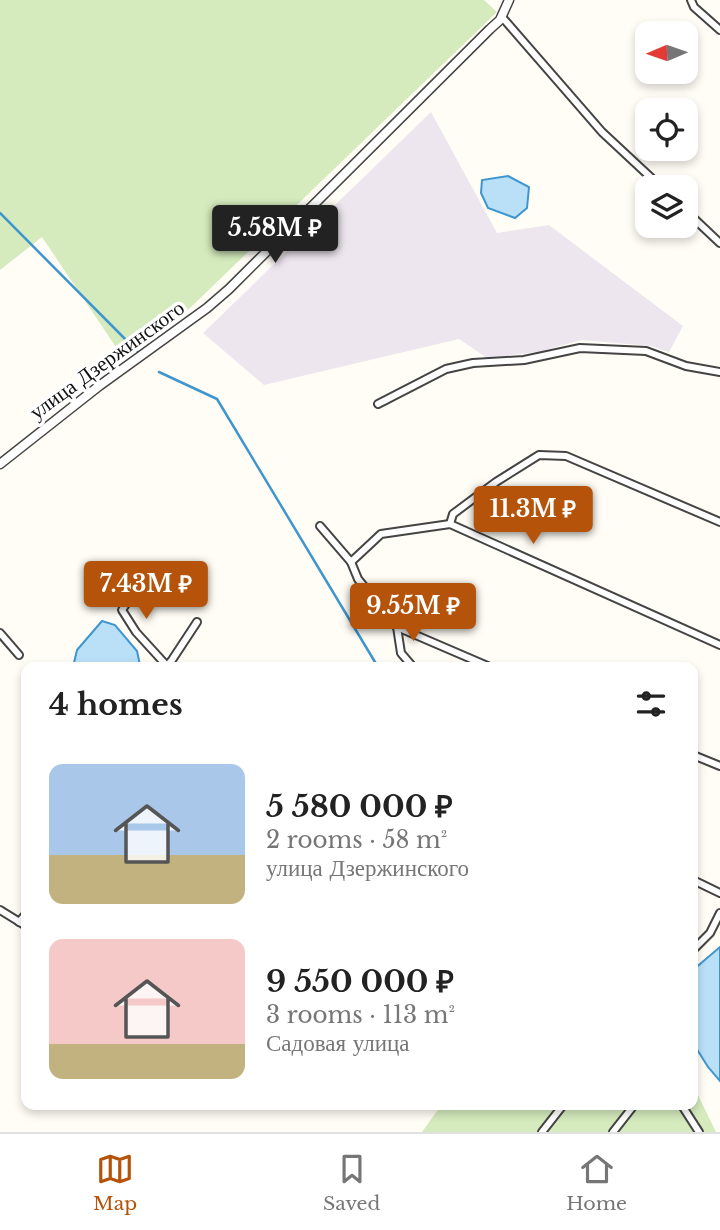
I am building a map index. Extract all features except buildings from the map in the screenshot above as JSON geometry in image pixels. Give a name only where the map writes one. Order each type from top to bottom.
[{"type":"street","name":"улица Дзержинского","points":[[0,464],[222,295],[491,29],[502,16],[509,0]]},
{"type":"street","points":[[691,0],[694,7],[720,30]]},
{"type":"street","points":[[502,16],[602,132],[648,175]]},
{"type":"street","points":[[698,222],[720,243]]},
{"type":"street","points":[[378,404],[446,369],[473,363],[524,360],[580,348],[646,351],[686,366],[720,372]]},
{"type":"street","points":[[450,524],[453,514],[539,455],[566,456],[720,522]]},
{"type":"street","points":[[351,562],[381,534],[450,524],[720,645]]},
{"type":"street","points":[[320,526],[351,562],[358,579],[397,627],[478,662]]},
{"type":"street","points":[[146,575],[122,610],[136,632],[162,662]]},
{"type":"street","points":[[170,662],[197,622]]},
{"type":"street","points":[[397,627],[401,653],[409,662]]},
{"type":"street","points":[[0,633],[19,655]]},
{"type":"street","points":[[698,757],[720,766]]},
{"type":"street","points":[[698,882],[720,893]]},
{"type":"street","points":[[0,910],[21,923]]},
{"type":"street","points":[[698,945],[710,933],[720,914]]},
{"type":"street","points":[[542,1132],[559,1110]]},
{"type":"street","points":[[612,1132],[630,1110]]},
{"type":"street","points":[[685,1110],[699,1131],[690,1132]]},
{"type":"shaded area","points":[[431,112],[497,233],[549,225],[683,326],[669,352],[651,346],[581,340],[538,352],[487,358],[459,339],[264,385],[203,333]]},
{"type":"green space","points":[[0,0],[484,0],[497,12],[190,308],[124,359],[42,237],[0,270]]},
{"type":"green space","points":[[698,1095],[716,1132],[422,1132],[438,1110],[698,1110]]},
{"type":"water","points":[[508,176],[529,187],[527,208],[515,218],[488,208],[481,193],[482,180]]},
{"type":"water","points":[[102,621],[115,625],[137,651],[139,662],[74,662],[77,650]]},
{"type":"water","points":[[720,947],[720,1081],[698,1051],[698,966]]},
{"type":"waterway","points":[[0,213],[137,351]]},
{"type":"waterway","points":[[159,372],[217,399],[375,662]]}]
